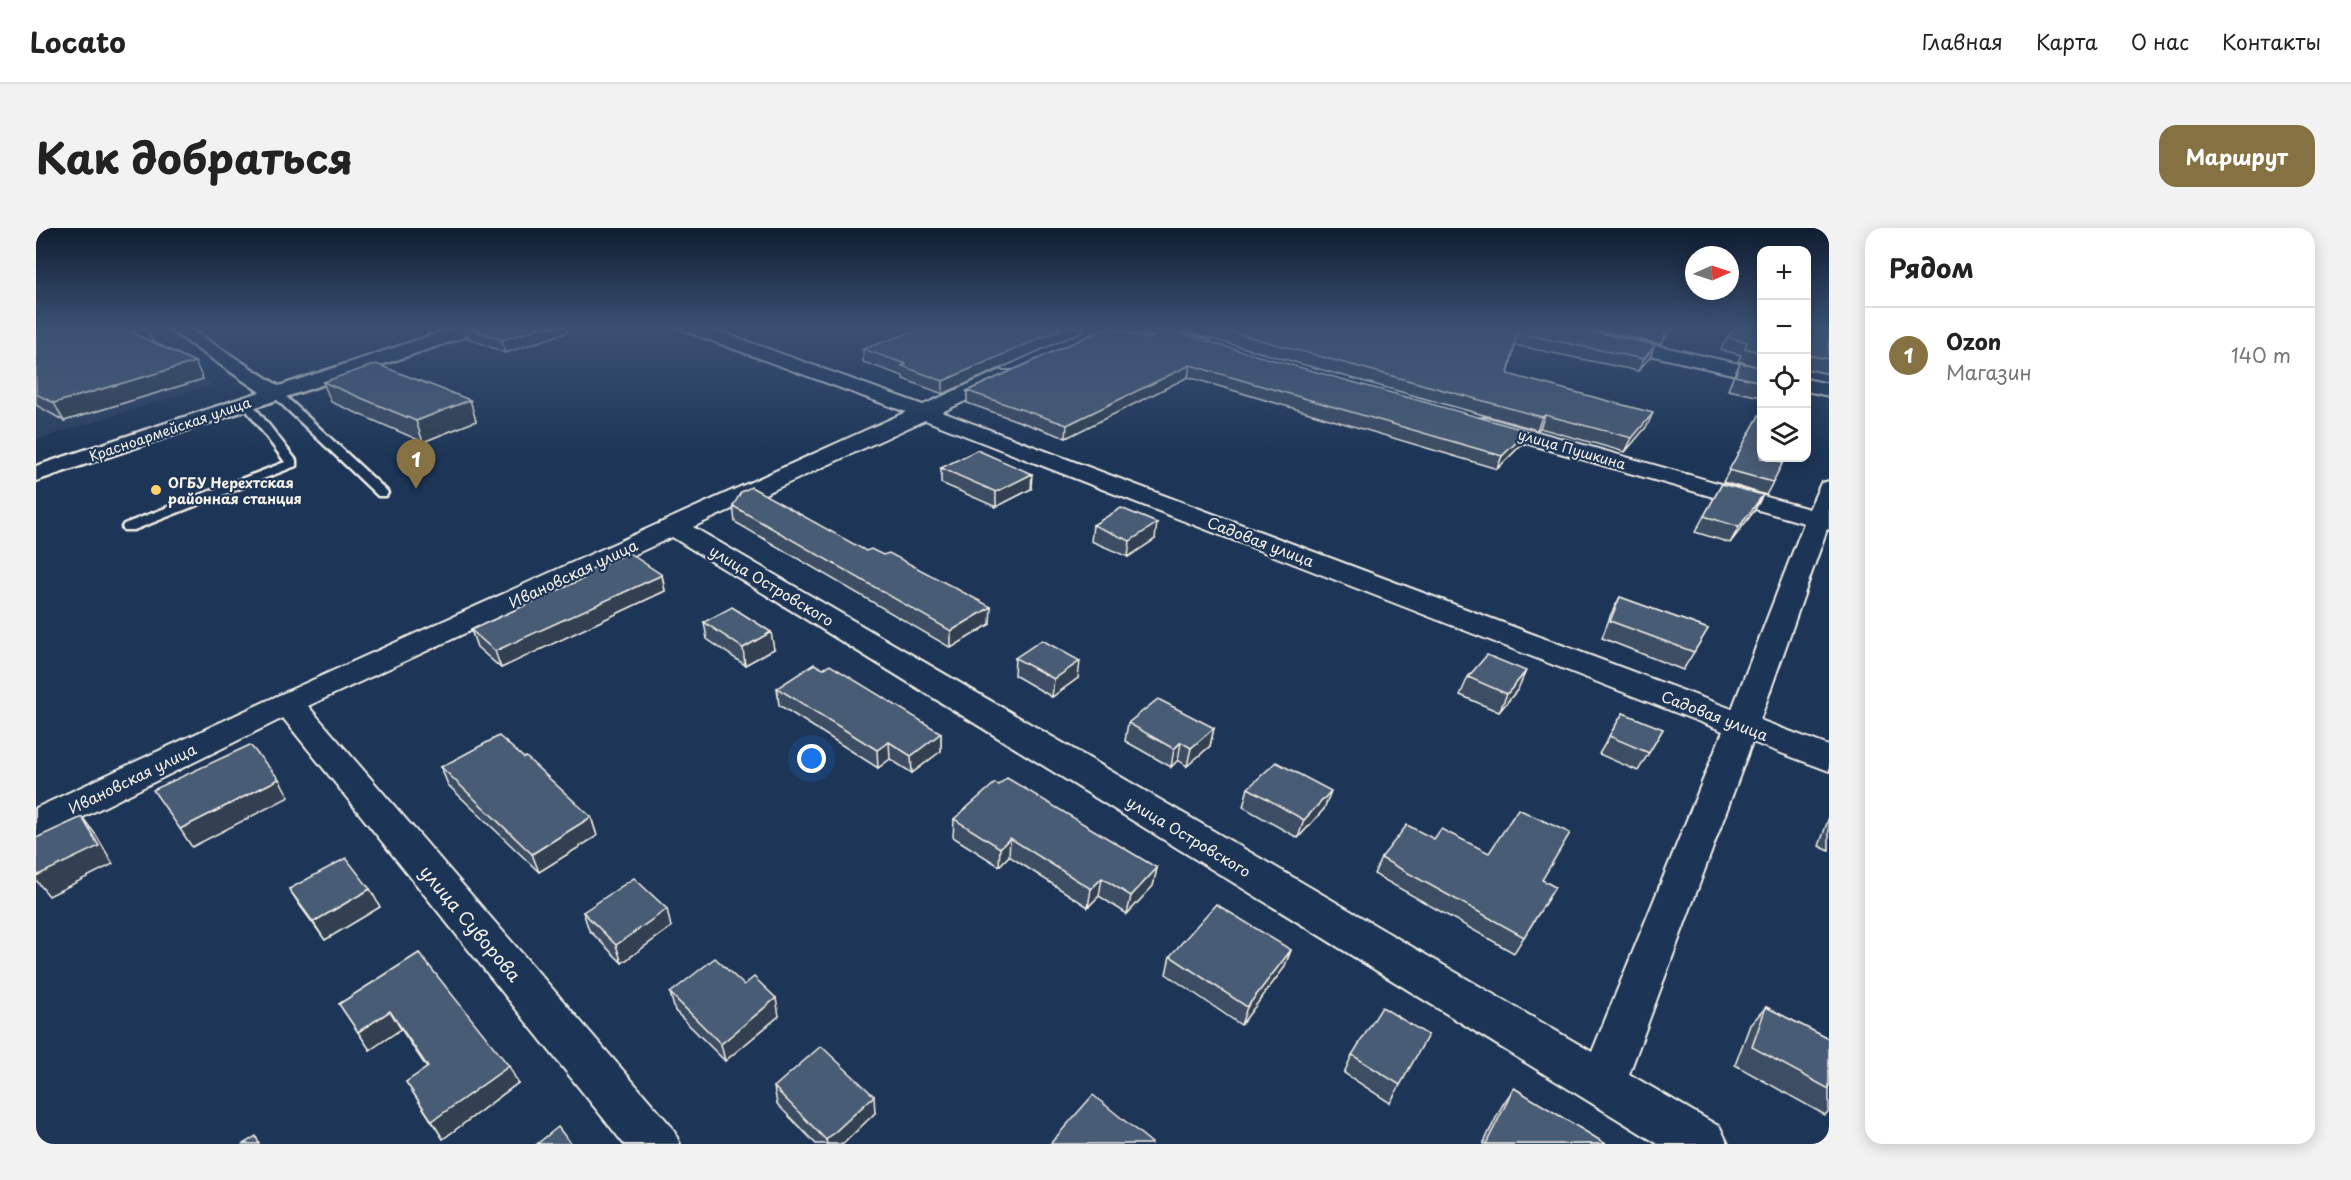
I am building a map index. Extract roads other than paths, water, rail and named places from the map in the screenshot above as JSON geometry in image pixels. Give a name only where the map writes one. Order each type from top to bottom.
[{"type":"street","points":[[240,370],[277,394]]},
{"type":"street","name":"Красноармейская улица","points":[[36,474],[349,370]]},
{"type":"street","name":"Садовая улица","points":[[809,370],[1829,759]]},
{"type":"street","name":"Ивановская улица","points":[[36,824],[288,703],[1018,370]]},
{"type":"street","points":[[1738,370],[1757,374]]},
{"type":"street","points":[[1811,386],[1829,390]]},
{"type":"street","name":"улица Пушкина","points":[[1462,418],[1823,520]]},
{"type":"street","points":[[1602,1084],[1823,520],[1829,488]]},
{"type":"street","name":"улица Островского","points":[[674,527],[1703,1144]]},
{"type":"street","name":"улица Суворова","points":[[288,703],[655,1144]]},
{"type":"lane","points":[[277,394],[382,493]]},
{"type":"lane","points":[[129,527],[292,463],[247,404]]},
{"type":"place","name":"Ozon","points":[[416,489]]},
{"type":"place","name":"ОГБУ Нерехтская районная станция","points":[[156,490]]}]
